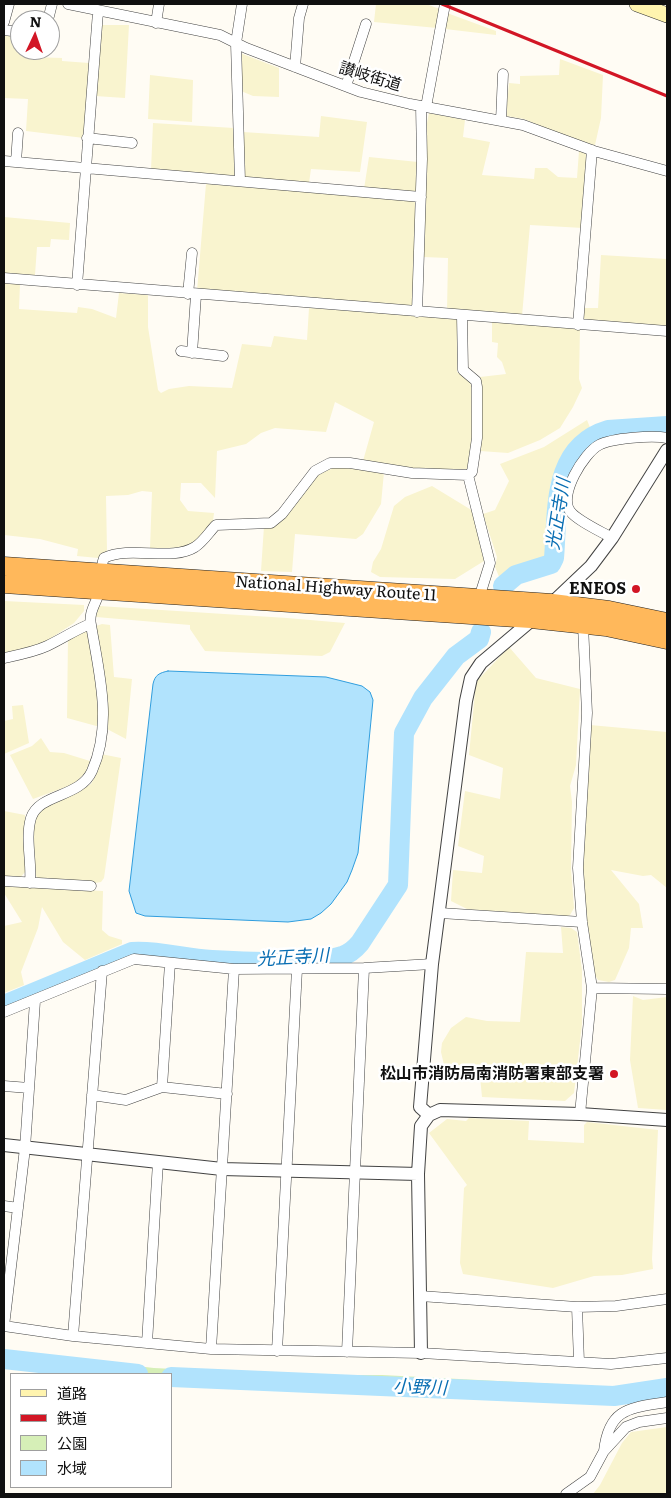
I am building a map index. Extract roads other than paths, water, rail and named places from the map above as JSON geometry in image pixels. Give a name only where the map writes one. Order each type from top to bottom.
[{"type":"highway","name":"National Highway Route 11","points":[[4,566],[101,582],[531,619],[638,632],[667,640]]},
{"type":"highway","name":"National Highway Route 11","points":[[4,584],[101,582],[552,602],[667,622]]},
{"type":"main road","points":[[637,4],[667,16]]},
{"type":"street","points":[[4,22],[8,4]]},
{"type":"street","name":"讃岐街道","points":[[68,4],[98,12],[220,35],[236,44],[346,86],[386,99],[524,125],[592,150],[667,171]]},
{"type":"street","points":[[156,23],[159,4]]},
{"type":"street","points":[[240,181],[236,44],[242,4]]},
{"type":"street","points":[[295,66],[299,18],[303,4]]},
{"type":"street","points":[[417,312],[424,107],[445,4]]},
{"type":"street","points":[[77,285],[98,12]]},
{"type":"street","points":[[346,86],[366,24]]},
{"type":"street","points":[[501,121],[503,74]]},
{"type":"street","points":[[16,162],[18,133]]},
{"type":"street","points":[[87,138],[132,142]]},
{"type":"street","points":[[578,325],[592,150]]},
{"type":"street","points":[[4,161],[421,198]]},
{"type":"street","points":[[192,253],[192,294],[186,352],[223,356]]},
{"type":"street","points":[[4,278],[667,332]]},
{"type":"street","points":[[30,883],[32,865],[29,834],[31,818],[36,808],[81,786],[92,772],[102,737],[105,710],[90,624],[93,603],[101,582],[104,558],[110,555],[182,552],[201,543],[216,525],[271,523],[282,514],[316,471],[330,463],[350,463],[412,473],[468,475],[472,472],[477,438],[477,387],[476,381],[463,370],[462,316]]},
{"type":"street","points":[[612,538],[570,512],[567,504],[572,480],[591,451],[600,444],[645,438],[667,438]]},
{"type":"street","points":[[429,1115],[420,1107],[432,964],[466,701],[471,678],[481,663],[591,566],[612,538],[666,454]]},
{"type":"street","points":[[468,475],[490,563],[479,598]]},
{"type":"street","points":[[4,658],[47,646],[70,632],[90,624]]},
{"type":"street","points":[[580,1114],[592,988],[582,922],[578,868],[587,713],[583,625]]},
{"type":"street","points":[[4,881],[91,886]]},
{"type":"street","points":[[440,913],[582,922]]},
{"type":"street","points":[[4,1012],[134,959],[234,969],[364,968],[432,964]]},
{"type":"street","points":[[162,1087],[170,962]]},
{"type":"street","points":[[347,1352],[353,1172],[364,968]]},
{"type":"street","points":[[211,1349],[234,969]]},
{"type":"street","points":[[277,1351],[297,969]]},
{"type":"street","points":[[73,1336],[102,972]]},
{"type":"street","points":[[592,988],[667,989]]},
{"type":"street","points":[[34,1001],[25,1148],[18,1208],[8,1265],[4,1326],[73,1336],[211,1349],[421,1353],[611,1364],[667,1358]]},
{"type":"street","points":[[4,1086],[29,1088]]},
{"type":"street","points":[[92,1096],[126,1100],[162,1087],[226,1094]]},
{"type":"street","points":[[421,1353],[418,1174],[421,1126],[429,1115],[440,1110],[580,1114],[667,1120]]},
{"type":"street","points":[[4,1145],[222,1168],[418,1174]]},
{"type":"street","points":[[147,1343],[158,1162]]},
{"type":"street","points":[[4,1206],[18,1208]]},
{"type":"street","points":[[420,1296],[577,1307],[616,1306],[667,1299]]},
{"type":"street","points":[[577,1307],[579,1362]]},
{"type":"street","points":[[566,1494],[590,1477],[604,1450],[612,1423],[620,1412],[667,1402]]},
{"type":"street","points":[[604,1450],[626,1426],[667,1418]]},
{"type":"water","points":[[168,671],[326,677],[362,686],[370,692],[373,700],[358,853],[347,882],[331,904],[321,913],[311,919],[288,922],[145,916],[136,913],[129,891],[153,684],[158,675]]},
{"type":"waterway","name":"光正寺川","points":[[503,586],[516,575],[551,564],[554,558],[561,483],[567,466],[576,451],[589,438],[608,430],[667,426]]},
{"type":"waterway","name":"光正寺川","points":[[4,1005],[132,952],[152,952],[212,960],[278,962],[330,959],[352,951],[360,943],[398,885],[404,733],[423,698],[456,656],[479,639],[481,632]]},
{"type":"waterway","name":"小野川","points":[[4,1359],[129,1373]]},
{"type":"waterway","name":"小野川","points":[[172,1377],[614,1396],[667,1388]]},
{"type":"railway","points":[[442,4],[667,96]]},
{"type":"place","name":"ENEOS","points":[[636,589]]},
{"type":"place","name":"松山市消防局南消防署東部支署","points":[[614,1074]]}]
